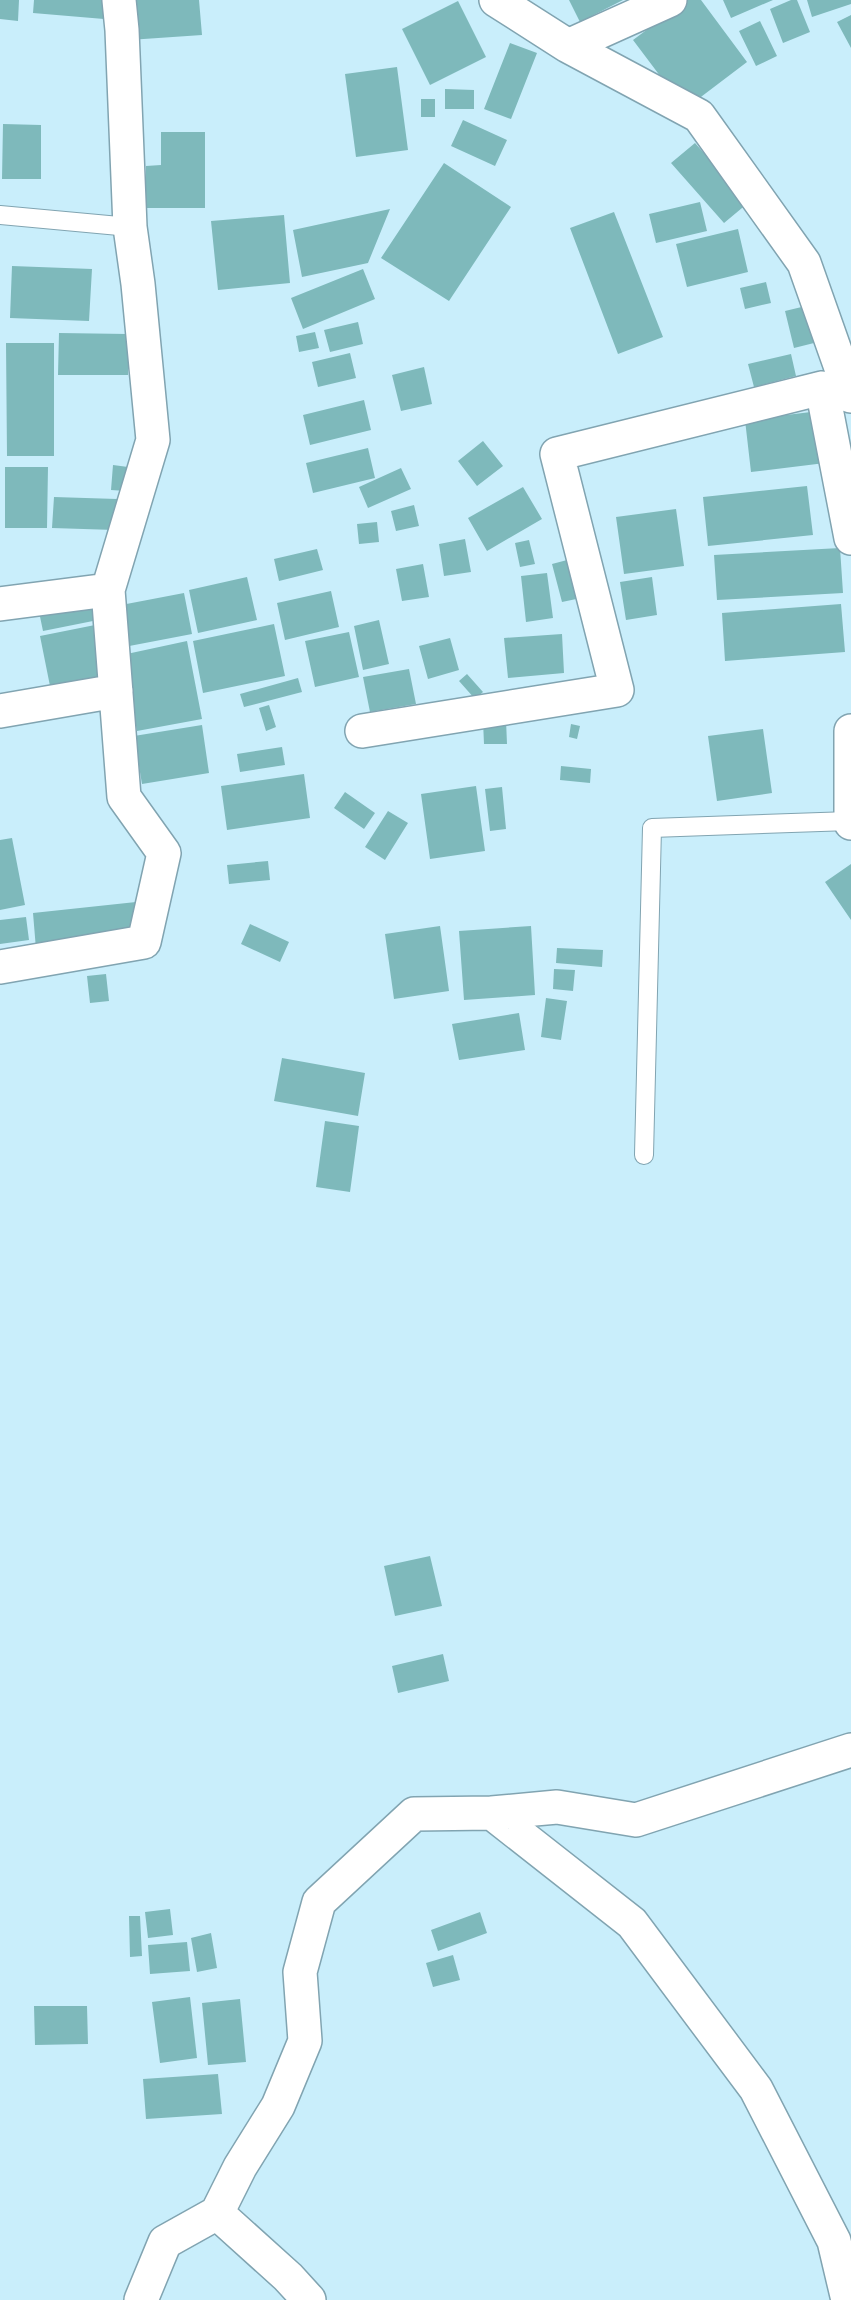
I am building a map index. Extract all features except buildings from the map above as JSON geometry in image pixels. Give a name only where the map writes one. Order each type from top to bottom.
[{"type":"street","points":[[0,967],[144,942],[164,853],[124,797],[108,590],[153,440],[130,227],[119,0]]},
{"type":"street","points":[[496,0],[568,46],[699,116],[804,263],[841,393],[851,538]]},
{"type":"street","points":[[568,46],[670,0]]},
{"type":"street","points":[[362,731],[617,690],[557,454],[841,393]]},
{"type":"street","points":[[0,604],[108,590]]},
{"type":"street","points":[[0,711],[116,691]]},
{"type":"street","points":[[850,822],[851,731]]},
{"type":"street","points":[[141,2300],[165,2242],[217,2213],[240,2167],[278,2106],[305,2041],[300,1972],[319,1902],[414,1814],[492,1814],[557,1807],[636,1820],[851,1750]]},
{"type":"street","points":[[492,1814],[632,1923],[756,2089],[834,2241],[848,2300]]},
{"type":"street","points":[[217,2213],[288,2277],[309,2300]]},
{"type":"lane","points":[[0,215],[130,227]]},
{"type":"lane","points":[[644,1155],[652,828],[850,822]]}]
